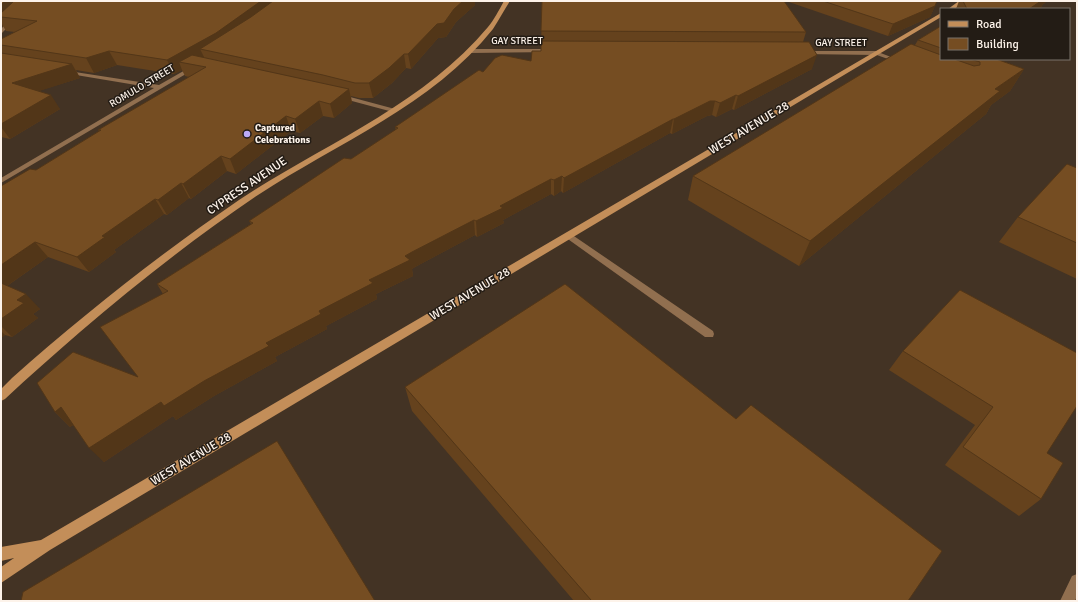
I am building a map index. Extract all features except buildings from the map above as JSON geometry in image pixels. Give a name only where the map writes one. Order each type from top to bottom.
[{"type":"street","points":[[1,32],[30,1]]},
{"type":"street","name":"CYPRESS AVENUE","points":[[1,396],[96,313],[172,252],[302,164],[393,110],[441,75],[470,51],[488,30],[507,1]]},
{"type":"street","points":[[952,8],[962,1]]},
{"type":"street","name":"WEST AVENUE 28","points":[[1,576],[45,545],[940,16]]},
{"type":"street","name":"GAY STREET","points":[[470,51],[557,51]]},
{"type":"street","name":"GAY STREET","points":[[797,52],[876,53],[906,64]]},
{"type":"street","name":"ROMULO STREET","points":[[1,181],[197,65],[205,66]]},
{"type":"street","points":[[58,70],[160,87]]},
{"type":"street","points":[[334,95],[393,110]]},
{"type":"street","points":[[568,235],[709,334]]},
{"type":"street","points":[[1,554],[45,545]]},
{"type":"street","points":[[1067,601],[1077,581]]},
{"type":"place","name":"Captured Celebrations","points":[[247,134]]}]
